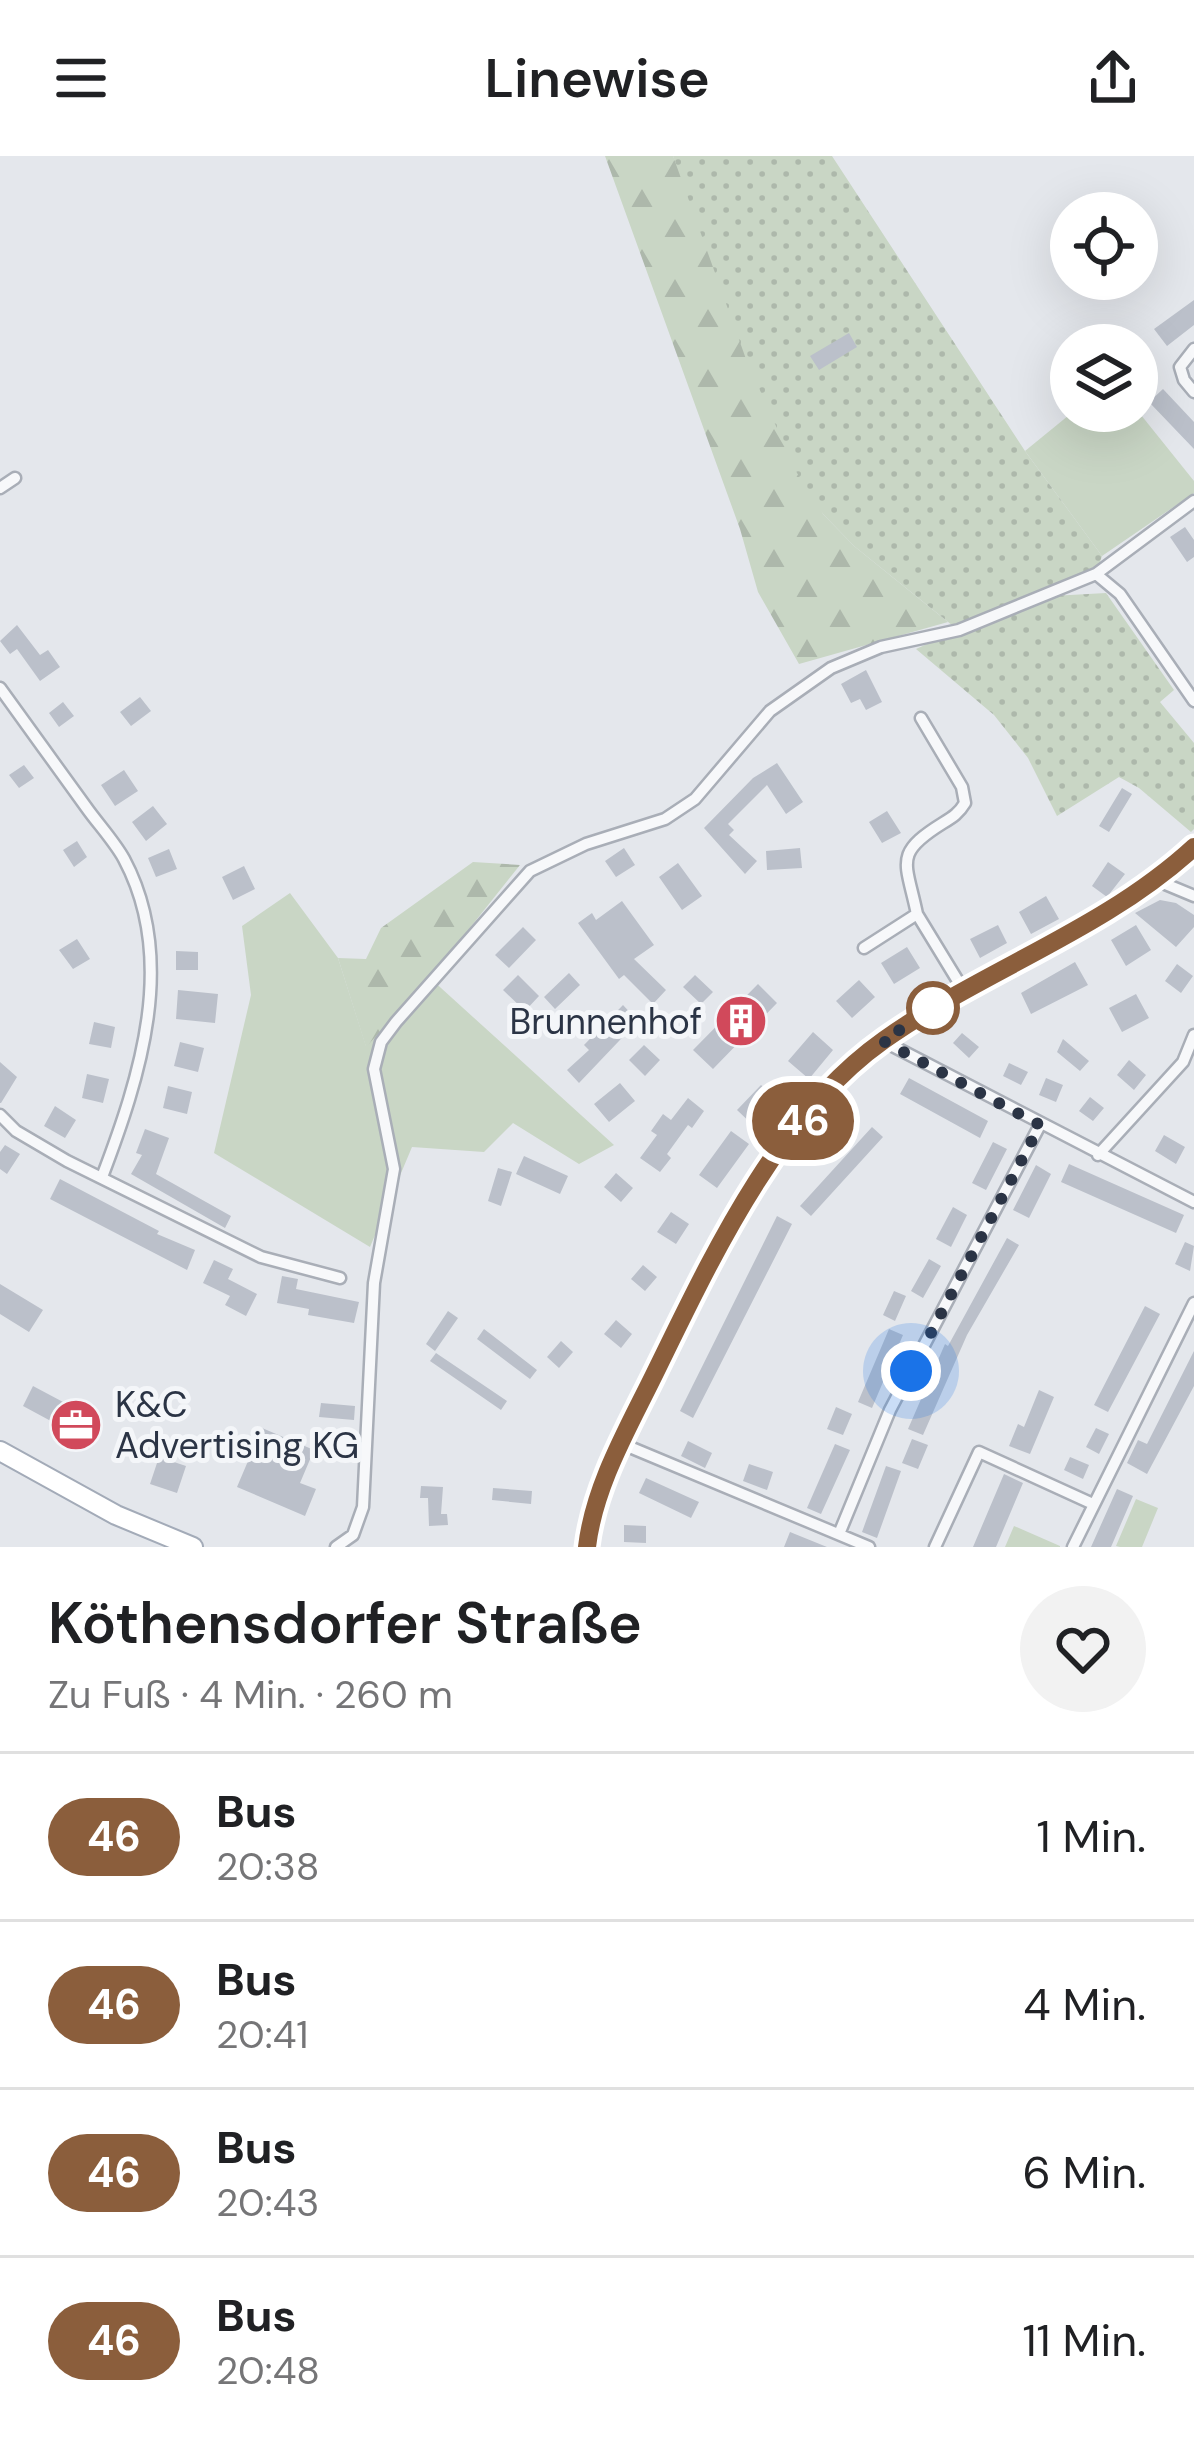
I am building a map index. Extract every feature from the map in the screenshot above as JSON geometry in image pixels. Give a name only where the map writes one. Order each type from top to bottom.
[{"type":"main road","points":[[587,1547],[589,1527],[620,1443],[724,1232],[776,1153],[854,1063],[964,991],[1158,881],[1194,848]]},
{"type":"main road","points":[[0,1451],[116,1515],[193,1547]]},
{"type":"street","points":[[1194,349],[1180,367],[1194,392]]},
{"type":"street","points":[[0,488],[15,478]]},
{"type":"street","points":[[336,1547],[353,1535],[363,1507],[372,1303],[394,1169],[374,1069],[381,1042],[396,1022],[530,871],[586,844],[664,819],[695,799],[770,711],[831,668],[881,647],[959,630],[1096,574],[1194,501]]},
{"type":"street","points":[[1096,574],[1120,594],[1194,701]]},
{"type":"street","points":[[0,688],[123,858],[146,914],[151,979],[148,1017],[127,1114],[102,1177]]},
{"type":"street","points":[[921,718],[962,788],[965,803],[959,813],[912,842],[907,854],[917,914],[964,991]]},
{"type":"street","points":[[1158,881],[1194,896]]},
{"type":"street","points":[[865,948],[917,914]]},
{"type":"street","points":[[1098,1155],[1188,1065],[1194,1035]]},
{"type":"street","points":[[883,1041],[1194,1202]]},
{"type":"street","points":[[0,1115],[33,1141],[261,1257],[340,1278]]},
{"type":"street","points":[[839,1534],[890,1410],[1040,1125]]},
{"type":"street","points":[[1073,1547],[1194,1303]]},
{"type":"street","points":[[620,1443],[868,1547]]},
{"type":"street","points":[[935,1547],[979,1452],[1093,1504]]},
{"type":"green space","points":[[605,156],[673,156],[823,514],[854,546],[948,622],[799,664],[758,592],[740,529]]},
{"type":"green space","points":[[673,156],[832,156],[1025,451],[1102,556],[1096,574],[1052,596],[1106,593],[1174,690],[1160,702],[1194,743],[1191,832],[1119,777],[1057,816],[1028,758],[994,715],[916,649],[958,630],[854,546],[823,514],[797,473],[746,359]]},
{"type":"green space","points":[[1050,431],[1155,432],[1194,481],[1194,493],[1102,556],[1025,451]]},
{"type":"green space","points":[[473,862],[520,865],[430,978],[366,1047],[338,958],[366,959],[381,928]]},
{"type":"green space","points":[[290,893],[338,958],[366,1046],[430,978],[614,1145],[579,1164],[513,1123],[484,1152],[412,1147],[370,1247],[214,1153],[251,995],[242,926]]},
{"type":"green space","points":[[1136,1499],[1158,1508],[1142,1547],[1116,1546]]},
{"type":"green space","points":[[1014,1526],[1060,1546],[1060,1547],[1005,1547]]},
{"type":"building","points":[[1194,300],[1194,325],[1167,346],[1158,326]]},
{"type":"building","points":[[849,333],[857,347],[819,370],[810,356]]},
{"type":"building","points":[[1163,389],[1194,422],[1194,449],[1158,411],[1158,394]]},
{"type":"building","points":[[1185,527],[1194,540],[1194,557],[1187,562],[1170,537]]},
{"type":"building","points":[[17,625],[40,655],[48,650],[60,667],[40,681],[17,649],[10,654],[0,641]]},
{"type":"building","points":[[866,670],[882,702],[866,710],[860,699],[851,703],[841,684]]},
{"type":"building","points":[[140,697],[151,711],[131,726],[120,712]]},
{"type":"building","points":[[63,702],[74,716],[59,727],[49,713]]},
{"type":"building","points":[[777,763],[803,802],[786,814],[767,785],[728,824],[734,830],[729,835],[757,861],[745,874],[704,828],[753,778]]},
{"type":"building","points":[[24,765],[34,778],[19,788],[9,775]]},
{"type":"building","points":[[124,770],[138,791],[115,806],[101,785]]},
{"type":"building","points":[[1122,788],[1132,794],[1109,832],[1099,826]]},
{"type":"building","points":[[153,806],[167,824],[146,841],[132,822]]},
{"type":"building","points":[[887,811],[901,833],[882,843],[869,822]]},
{"type":"building","points":[[77,841],[87,857],[74,867],[63,850]]},
{"type":"building","points":[[624,848],[635,865],[616,877],[605,861]]},
{"type":"building","points":[[800,848],[802,868],[767,870],[766,851]]},
{"type":"building","points":[[169,849],[177,869],[156,877],[148,858]]},
{"type":"building","points":[[1108,862],[1125,874],[1107,897],[1092,886]]},
{"type":"building","points":[[678,863],[702,896],[682,910],[659,877]]},
{"type":"building","points":[[244,866],[255,889],[233,900],[222,877]]},
{"type":"building","points":[[1046,896],[1059,919],[1031,934],[1019,912]]},
{"type":"building","points":[[1160,900],[1176,903],[1194,915],[1194,927],[1176,947],[1135,913]]},
{"type":"building","points":[[622,901],[654,945],[634,959],[666,990],[653,1004],[624,975],[619,979],[578,923],[592,913],[596,920]]},
{"type":"building","points":[[998,925],[1007,943],[980,958],[970,939]]},
{"type":"building","points":[[1136,925],[1151,950],[1126,966],[1111,940]]},
{"type":"building","points":[[523,927],[536,940],[509,968],[495,955]]},
{"type":"building","points":[[77,939],[90,959],[73,969],[59,950]]},
{"type":"building","points":[[907,947],[920,968],[894,984],[881,963]]},
{"type":"building","points":[[176,951],[198,952],[198,970],[176,970]]},
{"type":"building","points":[[1075,962],[1088,985],[1031,1014],[1021,993]]},
{"type":"building","points":[[1177,964],[1193,976],[1181,993],[1165,981]]},
{"type":"building","points":[[569,973],[580,985],[555,1009],[544,997]]},
{"type":"building","points":[[518,975],[539,996],[525,1011],[503,990]]},
{"type":"building","points":[[695,975],[713,992],[701,1004],[683,987]]},
{"type":"building","points":[[859,980],[875,997],[852,1018],[836,1001]]},
{"type":"building","points":[[758,984],[777,1003],[713,1069],[693,1050]]},
{"type":"building","points":[[178,990],[218,994],[215,1023],[176,1019]]},
{"type":"building","points":[[1136,994],[1149,1018],[1122,1032],[1109,1008]]},
{"type":"building","points":[[623,1005],[638,1021],[579,1083],[567,1070],[589,1050],[584,1045]]},
{"type":"building","points":[[94,1022],[115,1027],[111,1048],[89,1044]]},
{"type":"building","points":[[813,1032],[833,1050],[809,1079],[788,1061]]},
{"type":"building","points":[[962,1033],[979,1047],[969,1058],[953,1043]]},
{"type":"building","points":[[1063,1039],[1089,1061],[1080,1071],[1057,1052]]},
{"type":"building","points":[[180,1042],[204,1048],[198,1072],[174,1066]]},
{"type":"building","points":[[644,1045],[660,1060],[645,1076],[629,1060]]},
{"type":"building","points":[[1129,1060],[1146,1075],[1134,1090],[1117,1075]]},
{"type":"building","points":[[0,1062],[17,1077],[1,1103],[0,1103]]},
{"type":"building","points":[[1009,1063],[1028,1072],[1021,1085],[1003,1076]]},
{"type":"building","points":[[87,1074],[109,1079],[103,1103],[82,1098]]},
{"type":"building","points":[[909,1078],[988,1121],[980,1138],[900,1094]]},
{"type":"building","points":[[1046,1078],[1063,1085],[1056,1102],[1039,1095]]},
{"type":"building","points":[[620,1083],[635,1101],[609,1122],[594,1104]]},
{"type":"building","points":[[761,1085],[771,1094],[778,1088],[787,1098],[757,1129],[737,1110]]},
{"type":"building","points":[[168,1086],[192,1092],[187,1114],[163,1108]]},
{"type":"building","points":[[1090,1097],[1104,1108],[1093,1121],[1079,1111]]},
{"type":"building","points":[[688,1098],[704,1111],[667,1154],[671,1158],[660,1172],[640,1158],[657,1135],[651,1131],[663,1114],[671,1120]]},
{"type":"building","points":[[55,1106],[76,1120],[65,1138],[44,1126]]},
{"type":"building","points":[[872,1127],[883,1137],[811,1216],[800,1206]]},
{"type":"building","points":[[145,1129],[169,1138],[156,1174],[231,1216],[225,1228],[131,1174],[142,1155],[136,1153]]},
{"type":"building","points":[[731,1131],[749,1144],[717,1188],[699,1175]]},
{"type":"building","points":[[1164,1135],[1185,1147],[1176,1164],[1155,1151]]},
{"type":"building","points":[[993,1142],[1007,1149],[986,1190],[972,1183]]},
{"type":"building","points":[[5,1145],[20,1154],[7,1174],[0,1169]]},
{"type":"building","points":[[524,1156],[568,1176],[560,1194],[516,1174]]},
{"type":"building","points":[[1069,1164],[1184,1215],[1176,1233],[1061,1182]]},
{"type":"building","points":[[1036,1165],[1051,1174],[1029,1218],[1013,1210]]},
{"type":"building","points":[[498,1168],[512,1172],[501,1206],[488,1201]]},
{"type":"building","points":[[616,1173],[633,1188],[621,1202],[604,1187]]},
{"type":"building","points":[[60,1179],[195,1250],[187,1270],[50,1199]]},
{"type":"building","points":[[953,1207],[967,1215],[951,1247],[936,1239]]},
{"type":"building","points":[[671,1212],[689,1224],[676,1244],[657,1232]]},
{"type":"building","points":[[777,1216],[792,1224],[693,1418],[680,1411]]},
{"type":"building","points":[[1007,1238],[1019,1245],[967,1335],[923,1435],[908,1429],[945,1344],[948,1346]]},
{"type":"building","points":[[1185,1242],[1194,1246],[1190,1271],[1175,1264]]},
{"type":"building","points":[[929,1259],[941,1266],[923,1298],[911,1291]]},
{"type":"building","points":[[214,1260],[233,1269],[228,1279],[257,1294],[246,1316],[225,1305],[230,1296],[203,1283]]},
{"type":"building","points":[[643,1265],[657,1277],[645,1291],[631,1279]]},
{"type":"building","points":[[282,1276],[298,1279],[296,1289],[359,1302],[354,1323],[308,1315],[309,1309],[277,1303]]},
{"type":"building","points":[[0,1284],[43,1310],[29,1332],[0,1314]]},
{"type":"building","points":[[894,1291],[906,1296],[895,1321],[883,1315]]},
{"type":"building","points":[[1145,1306],[1160,1314],[1108,1412],[1094,1405]]},
{"type":"building","points":[[448,1311],[458,1318],[435,1351],[426,1344]]},
{"type":"building","points":[[616,1320],[632,1334],[621,1348],[604,1334]]},
{"type":"building","points":[[484,1329],[537,1370],[530,1379],[477,1339]]},
{"type":"building","points":[[889,1329],[903,1335],[872,1408],[858,1402]]},
{"type":"building","points":[[561,1341],[573,1352],[559,1368],[547,1357]]},
{"type":"building","points":[[1194,1351],[1194,1386],[1147,1474],[1127,1463],[1138,1440],[1147,1444]]},
{"type":"building","points":[[436,1353],[507,1401],[501,1410],[430,1361]]},
{"type":"building","points":[[33,1386],[95,1419],[86,1440],[23,1406]]},
{"type":"building","points":[[1039,1390],[1054,1397],[1030,1454],[1009,1446],[1018,1424],[1024,1427]]},
{"type":"building","points":[[321,1403],[355,1406],[354,1420],[319,1417]]},
{"type":"building","points":[[836,1407],[852,1414],[843,1435],[827,1429]]},
{"type":"building","points":[[262,1428],[314,1450],[300,1483],[316,1489],[305,1516],[237,1487]]},
{"type":"building","points":[[1096,1428],[1109,1434],[1099,1454],[1086,1447]]},
{"type":"building","points":[[912,1439],[928,1445],[918,1469],[902,1463]]},
{"type":"building","points":[[688,1441],[712,1453],[705,1468],[681,1456]]},
{"type":"building","points":[[835,1444],[850,1450],[821,1514],[807,1508]]},
{"type":"building","points":[[159,1457],[186,1466],[177,1493],[150,1484]]},
{"type":"building","points":[[1070,1457],[1089,1465],[1083,1479],[1064,1470]]},
{"type":"building","points":[[749,1464],[773,1472],[767,1490],[743,1481]]},
{"type":"building","points":[[886,1466],[901,1471],[877,1538],[862,1532]]},
{"type":"building","points":[[1004,1474],[1023,1483],[996,1547],[973,1547]]},
{"type":"building","points":[[646,1478],[699,1502],[691,1518],[639,1493]]},
{"type":"building","points":[[421,1486],[443,1487],[441,1514],[447,1514],[448,1525],[429,1526],[428,1498],[420,1498]]},
{"type":"building","points":[[493,1488],[532,1491],[531,1504],[492,1500]]},
{"type":"building","points":[[1117,1489],[1133,1496],[1111,1547],[1091,1547]]},
{"type":"building","points":[[624,1525],[646,1526],[646,1543],[624,1542]]},
{"type":"building","points":[[790,1532],[827,1547],[784,1547]]},
{"type":"bus line","name":"46","points":[[587,1547],[589,1527],[620,1443],[724,1232],[776,1153],[854,1063],[936,1006],[1158,881],[1194,847]]},
{"type":"place","name":"Brunnenhof","points":[[741,1021]]},
{"type":"place","name":"K&C Advertising KG","points":[[76,1425]]},
{"type":"route","points":[[911,1371],[1040,1125],[883,1041],[936,1006],[933,1008]]}]
